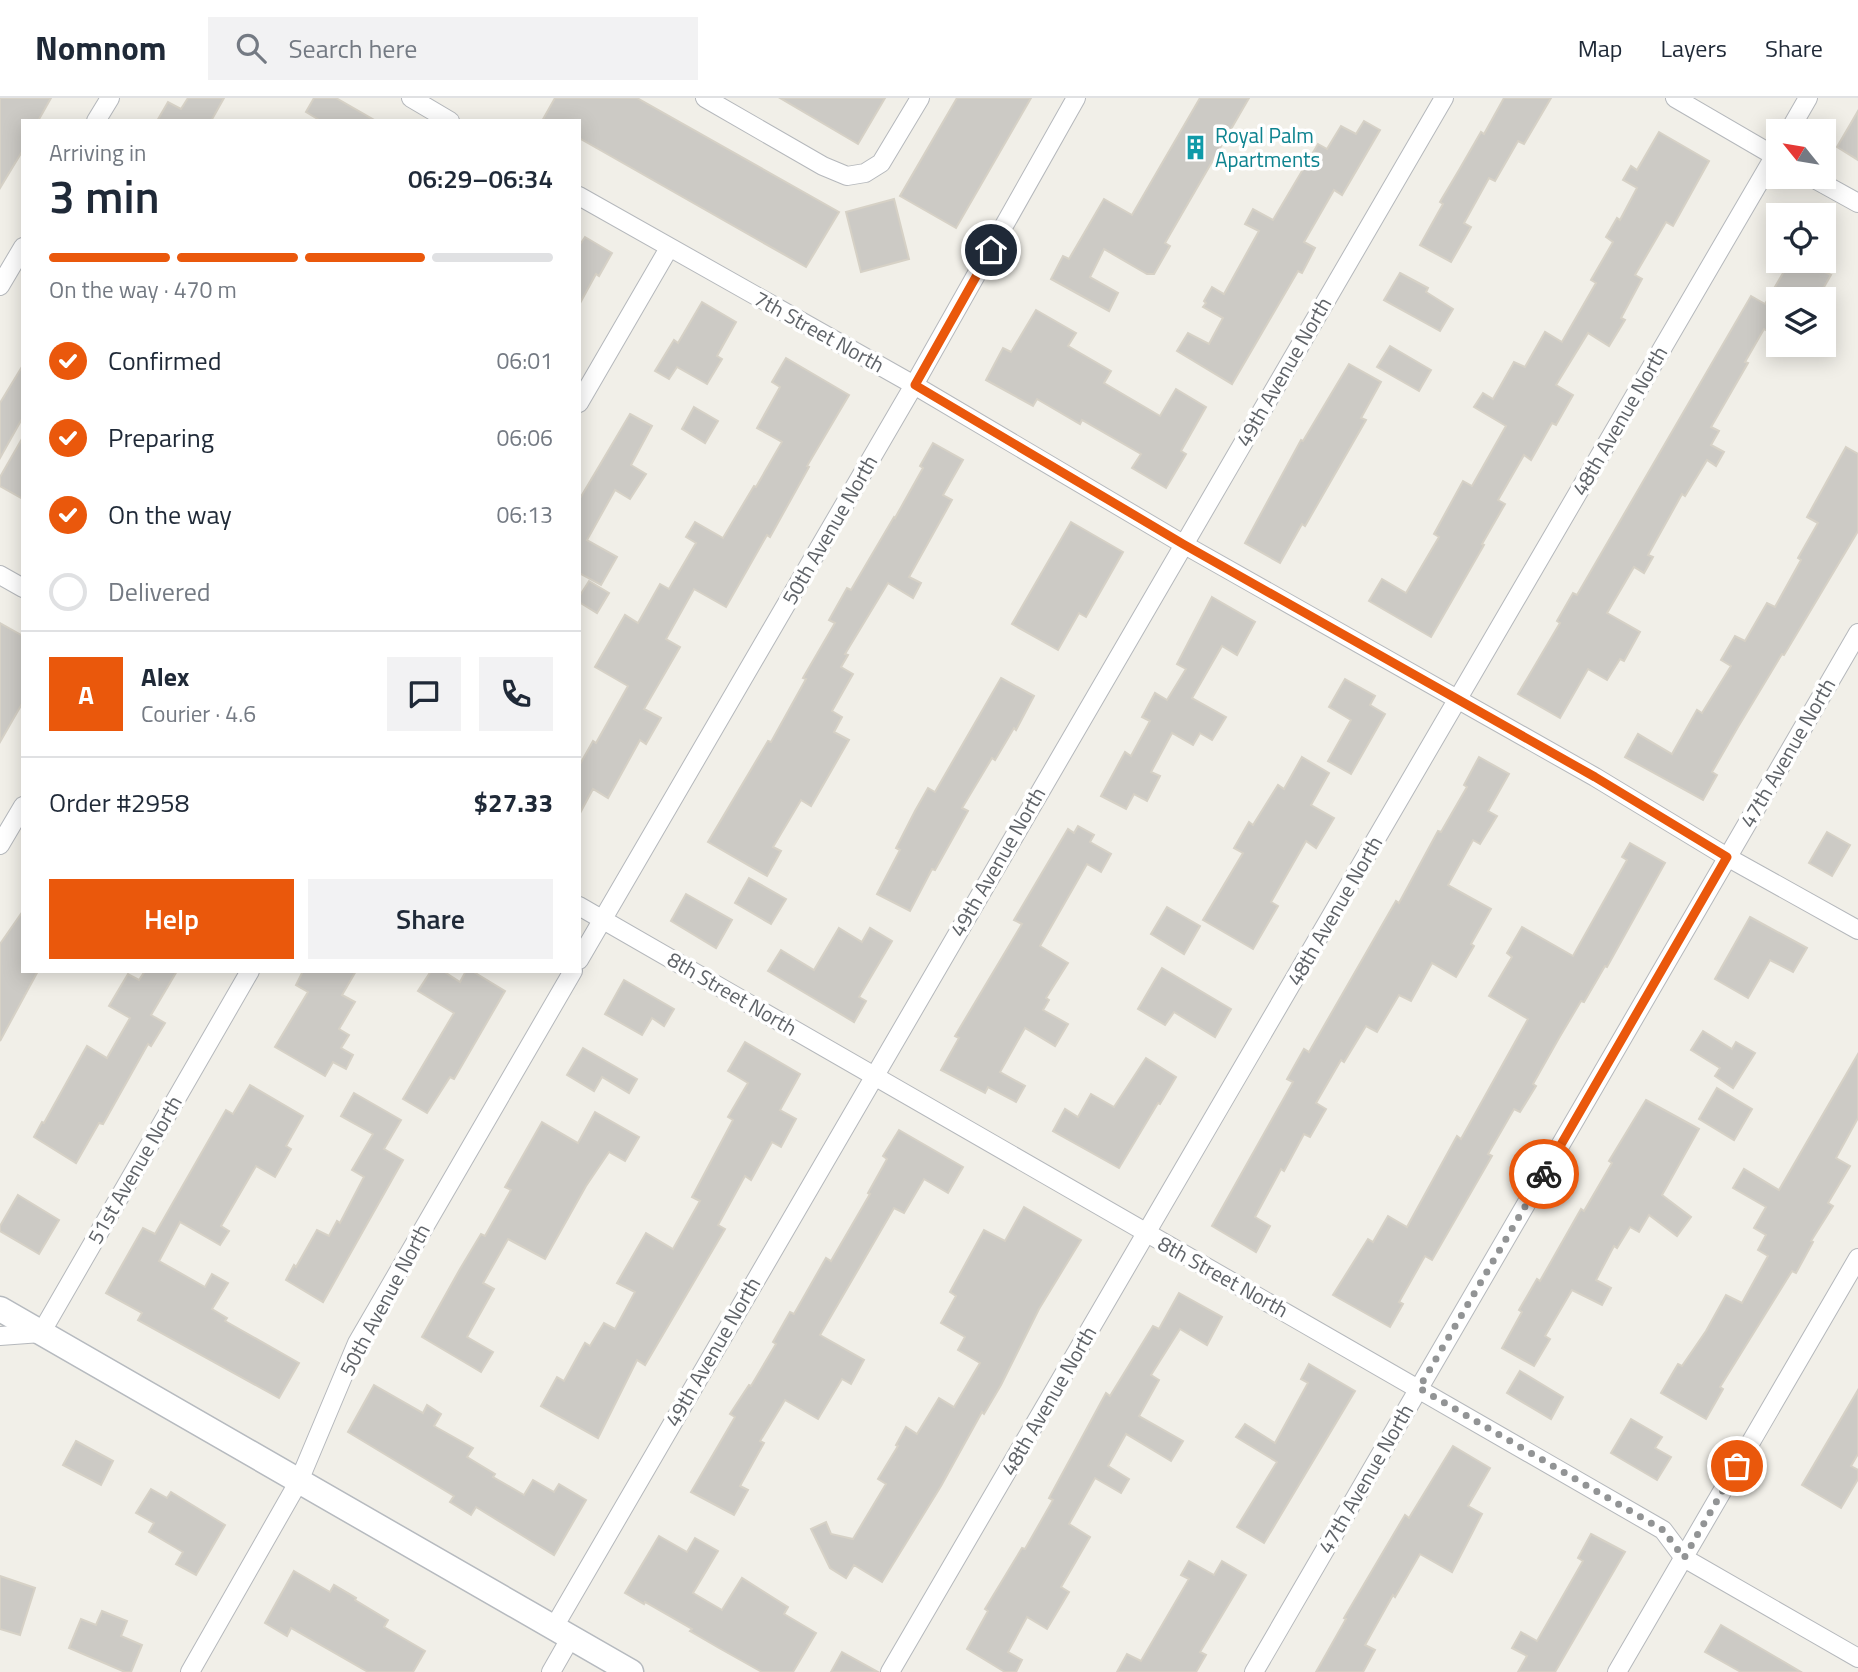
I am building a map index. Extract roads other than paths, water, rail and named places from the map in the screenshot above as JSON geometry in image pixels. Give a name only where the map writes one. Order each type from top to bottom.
[{"type":"main road","points":[[0,1309],[631,1672]]},
{"type":"street","points":[[97,119],[110,98]]},
{"type":"street","points":[[411,98],[425,114],[443,119]]},
{"type":"street","points":[[705,98],[823,166],[846,176],[865,173],[881,163],[920,98]]},
{"type":"street","name":"50th Avenue North","points":[[581,957],[915,385],[1076,98]]},
{"type":"street","name":"49th Avenue North","points":[[551,1672],[563,1632],[873,1076],[1444,98]]},
{"type":"street","points":[[1675,98],[1766,149]]},
{"type":"street","points":[[1796,119],[1808,98]]},
{"type":"street","name":"48th Avenue North","points":[[890,1672],[1766,174]]},
{"type":"street","points":[[1832,189],[1858,204]]},
{"type":"street","name":"7th Street North","points":[[581,197],[915,385],[1183,544],[1595,777],[1727,857],[1858,930]]},
{"type":"street","points":[[581,400],[669,248]]},
{"type":"street","points":[[0,286],[21,250]]},
{"type":"street","points":[[0,575],[21,587]]},
{"type":"street","name":"47th Avenue North","points":[[1254,1672],[1858,633]]},
{"type":"street","points":[[0,845],[21,809]]},
{"type":"street","name":"8th Street North","points":[[581,907],[1663,1530],[1684,1558],[1858,1658]]},
{"type":"street","name":"51st Avenue North","points":[[41,1332],[249,973]]},
{"type":"street","name":"50th Avenue North","points":[[190,1672],[299,1481],[357,1343],[572,973]]},
{"type":"street","points":[[1617,1672],[1858,1258]]},
{"type":"street","points":[[0,1336],[41,1332]]},
{"type":"place","name":"Royal Palm Apartments","points":[[1195,148]]}]
